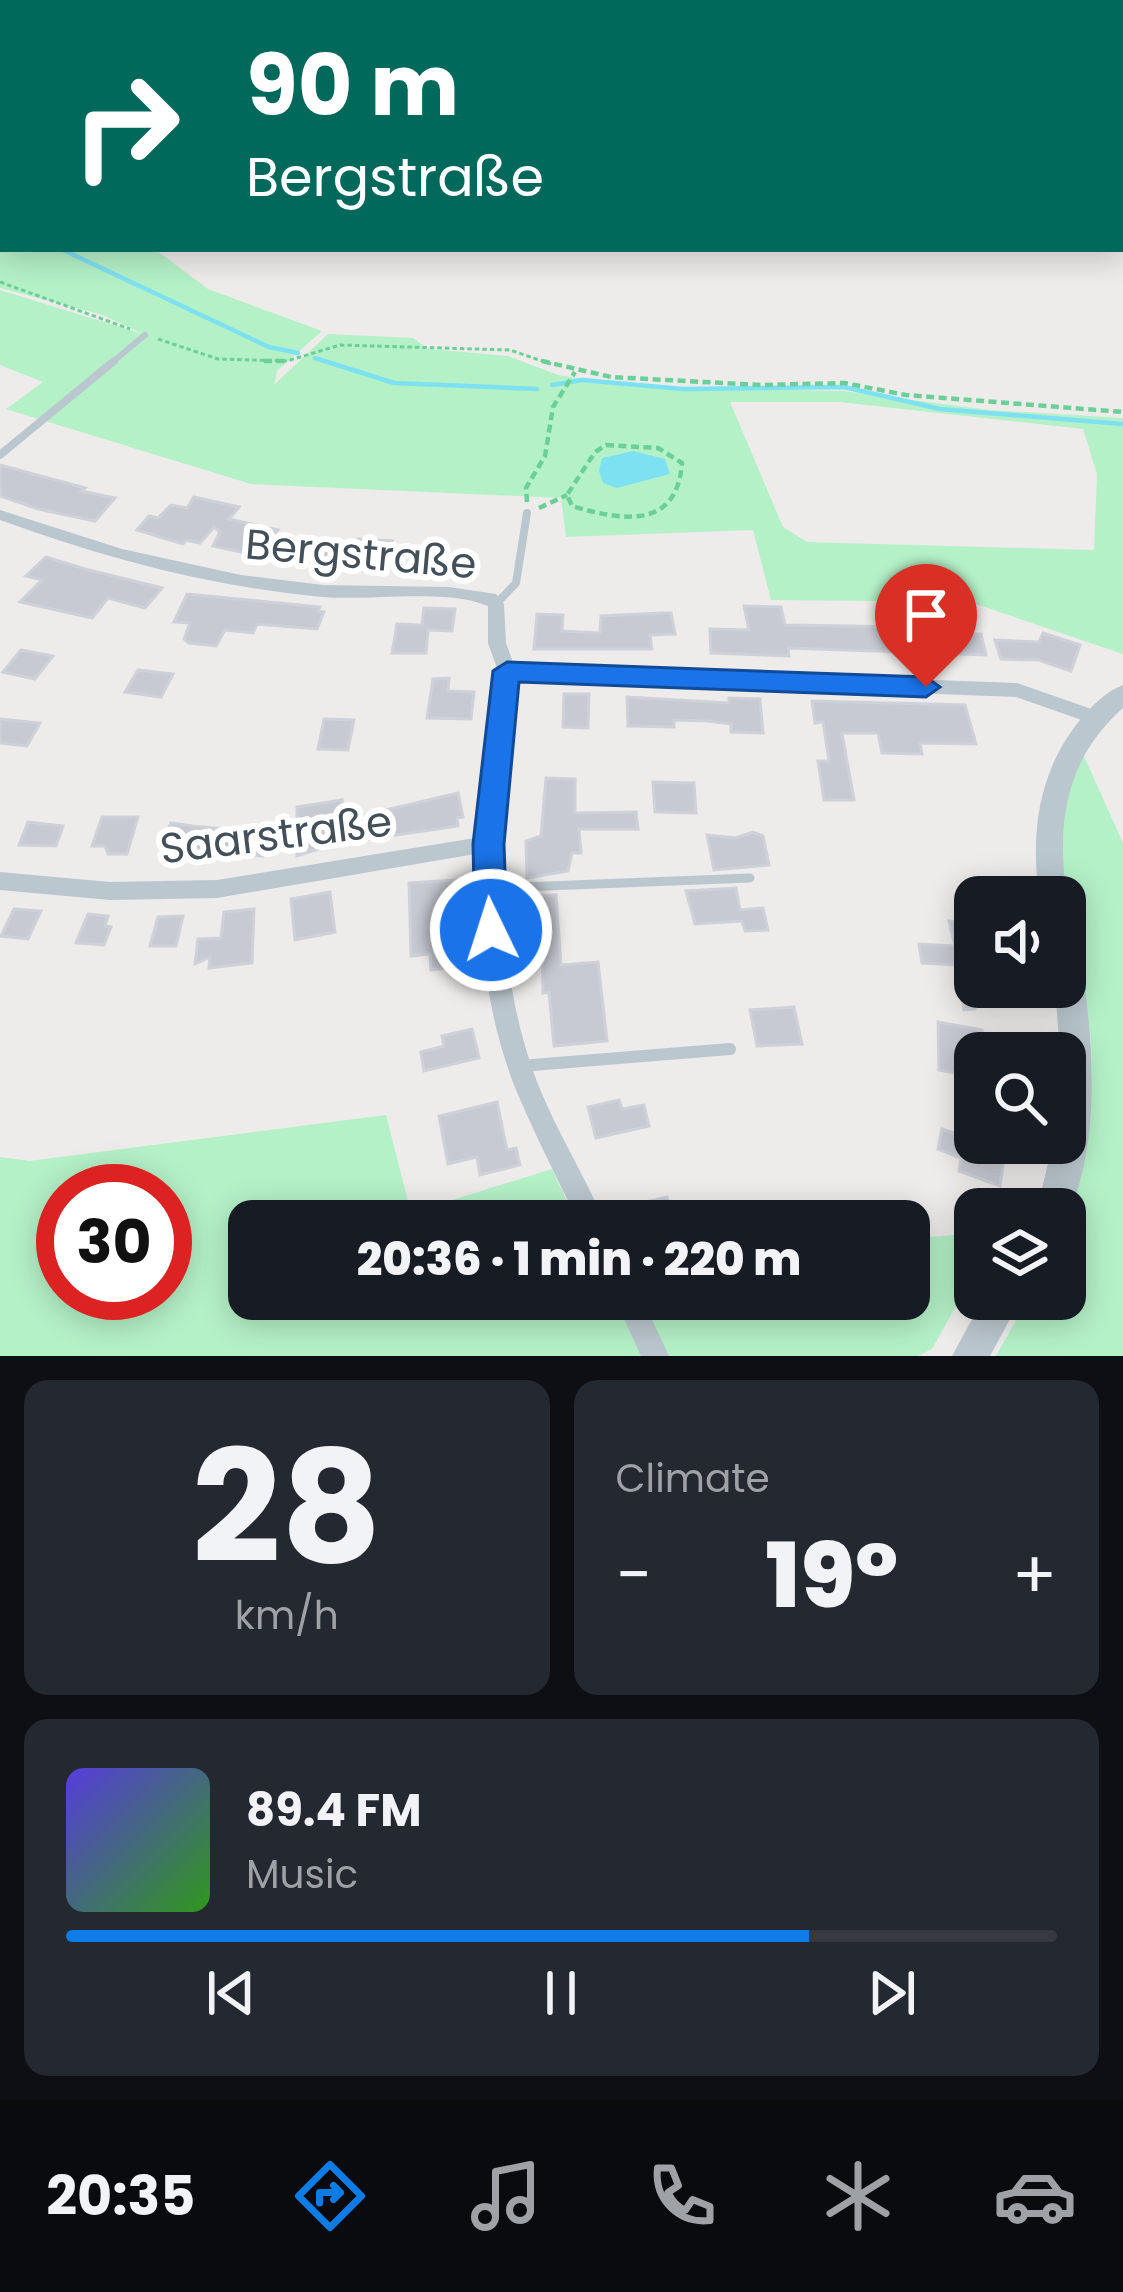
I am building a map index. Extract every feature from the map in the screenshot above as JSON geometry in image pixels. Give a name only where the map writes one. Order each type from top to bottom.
[{"type":"street","name":"Bergstraße","points":[[0,515],[96,548],[242,581],[333,592],[473,595],[496,604],[497,643],[507,671],[488,844],[495,971],[519,1066],[581,1200]]},
{"type":"street","points":[[507,671],[1017,690],[1093,717]]},
{"type":"street","points":[[1052,876],[1048,824],[1058,779],[1093,717],[1123,694]]},
{"type":"street","name":"Saarstraße","points":[[0,881],[110,891],[218,889],[488,844]]},
{"type":"street","points":[[1060,1188],[1076,1108],[1072,1008]]},
{"type":"street","points":[[638,1320],[655,1356]]},
{"type":"street","points":[[970,1356],[991,1320]]},
{"type":"lane","points":[[0,455],[145,334]]},
{"type":"lane","points":[[496,604],[516,583],[527,513]]},
{"type":"lane","points":[[487,888],[750,878]]},
{"type":"lane","points":[[519,1066],[730,1049]]},
{"type":"path","points":[[0,282],[218,359],[287,361],[340,345],[440,344],[510,350],[575,372],[688,383],[844,383],[997,404],[1123,412]]},
{"type":"path","points":[[526,488],[544,456],[553,407],[575,372]]},
{"type":"path","points":[[527,513],[567,496],[595,452],[606,445],[658,448],[682,463],[679,488],[660,514],[646,518],[596,514],[572,506],[567,496]]},
{"type":"green space","points":[[0,252],[160,253],[208,289],[322,331],[277,371],[274,385],[328,334],[413,338],[428,349],[508,356],[558,375],[641,387],[844,391],[989,410],[1123,418],[1123,654],[970,602],[771,600],[753,530],[566,537],[561,498],[251,484],[6,409],[43,382],[0,365],[0,290],[143,334],[103,315],[0,288]],"holes":[[[730,402],[839,402],[1083,429],[1097,474],[1094,550],[807,542],[783,527]]]},
{"type":"green space","points":[[1083,754],[1123,843],[1123,1356],[996,1356],[1016,1320],[1086,1320],[1086,1188],[1071,1188],[1076,1164],[1086,1164],[1092,1071],[1086,1004],[1086,876],[1065,876],[1063,832],[1069,793]]},
{"type":"green space","points":[[386,1115],[408,1200],[228,1200],[228,1320],[930,1320],[930,1237],[954,1235],[954,1310],[932,1349],[918,1356],[0,1356],[0,1157],[29,1161]]},
{"type":"green space","points":[[552,1169],[566,1200],[453,1200]]},
{"type":"water","points":[[633,451],[665,459],[670,474],[617,488],[603,483],[602,458]]},
{"type":"building","points":[[0,465],[115,498],[95,521],[38,509],[0,496]]},
{"type":"building","points":[[194,497],[239,507],[229,519],[278,530],[255,555],[213,546],[220,532],[214,527],[200,543],[186,540],[183,544],[137,530],[149,516],[158,518],[171,505],[187,508]]},
{"type":"building","points":[[358,539],[392,541],[383,572],[314,566],[325,542],[355,546]]},
{"type":"building","points":[[46,557],[162,588],[145,608],[108,598],[92,618],[20,602],[42,580],[26,576]]},
{"type":"building","points":[[187,594],[320,607],[318,611],[324,612],[317,629],[257,624],[253,633],[225,630],[216,646],[189,643],[184,639],[190,623],[174,622]]},
{"type":"building","points":[[744,606],[781,607],[785,625],[915,627],[916,633],[981,634],[986,655],[788,648],[789,656],[711,653],[710,629],[749,630]]},
{"type":"building","points":[[424,608],[455,609],[452,631],[428,630],[426,653],[392,653],[397,624],[422,625]]},
{"type":"building","points":[[671,613],[675,634],[650,635],[652,649],[534,649],[537,614],[563,615],[562,631],[600,633],[601,616]]},
{"type":"building","points":[[1043,633],[1080,645],[1071,671],[1039,660],[1001,659],[995,640],[1039,642]]},
{"type":"building","points":[[21,650],[53,656],[35,679],[3,672]]},
{"type":"building","points":[[138,670],[173,674],[161,697],[125,692]]},
{"type":"building","points":[[449,678],[448,691],[474,692],[471,719],[427,718],[433,679]]},
{"type":"building","points":[[564,694],[589,694],[588,728],[563,727]]},
{"type":"building","points":[[627,697],[729,703],[729,698],[760,699],[763,733],[731,732],[731,724],[708,721],[674,720],[674,727],[628,726]]},
{"type":"building","points":[[812,701],[965,705],[976,744],[920,743],[922,754],[882,753],[878,733],[842,733],[854,800],[824,800],[818,761],[829,761],[823,722],[815,723]]},
{"type":"building","points":[[0,719],[40,723],[27,746],[0,743]]},
{"type":"building","points":[[324,719],[354,720],[348,750],[318,749]]},
{"type":"building","points":[[546,778],[575,779],[575,813],[636,812],[638,829],[579,829],[581,853],[572,853],[568,871],[527,878],[526,841],[541,836]]},
{"type":"building","points":[[653,782],[694,783],[696,813],[655,812]]},
{"type":"building","points":[[458,793],[463,817],[457,818],[458,826],[334,844],[297,856],[297,807],[342,800],[343,820]]},
{"type":"building","points":[[102,817],[138,817],[127,854],[108,854],[105,846],[92,846]]},
{"type":"building","points":[[28,822],[63,826],[56,846],[19,845]]},
{"type":"building","points":[[171,823],[271,833],[263,856],[161,846]]},
{"type":"building","points":[[753,832],[763,836],[769,865],[714,870],[707,835],[736,838]]},
{"type":"building","points":[[456,880],[461,966],[431,970],[430,954],[411,956],[409,883]]},
{"type":"building","points":[[736,888],[740,910],[763,908],[768,930],[745,931],[742,921],[695,924],[686,891]]},
{"type":"building","points":[[330,892],[335,932],[295,940],[291,899]]},
{"type":"building","points":[[556,895],[561,965],[598,962],[607,1041],[554,1046],[549,992],[543,993],[542,931],[531,932],[527,896]]},
{"type":"building","points":[[14,909],[41,911],[28,939],[1,936]]},
{"type":"building","points":[[254,909],[252,963],[209,968],[210,957],[195,964],[198,939],[221,938],[224,912]]},
{"type":"building","points":[[88,914],[108,916],[105,926],[111,927],[104,945],[76,943]]},
{"type":"building","points":[[183,916],[176,946],[150,946],[158,917]]},
{"type":"building","points":[[919,944],[954,946],[954,965],[922,963]]},
{"type":"building","points":[[794,1007],[802,1044],[757,1046],[750,1010]]},
{"type":"building","points":[[938,1022],[982,1030],[954,1032],[954,1073],[939,1070]]},
{"type":"building","points":[[472,1029],[479,1058],[424,1071],[421,1052],[444,1046],[442,1036]]},
{"type":"building","points":[[619,1100],[622,1109],[644,1105],[649,1126],[596,1138],[588,1107]]},
{"type":"building","points":[[497,1102],[507,1150],[516,1148],[520,1165],[480,1175],[477,1157],[448,1164],[439,1116]]},
{"type":"building","points":[[942,1129],[954,1133],[954,1155],[938,1149]]},
{"type":"building","points":[[960,1164],[1003,1164],[1000,1186],[959,1171]]},
{"type":"waterway","points":[[67,252],[269,347],[298,353]]},
{"type":"waterway","points":[[315,358],[394,383],[537,389]]},
{"type":"waterway","points":[[552,385],[582,380],[683,389],[844,387],[940,409],[1123,424]]},
{"type":"route","points":[[491,930],[488,844],[507,671],[926,687]]}]
